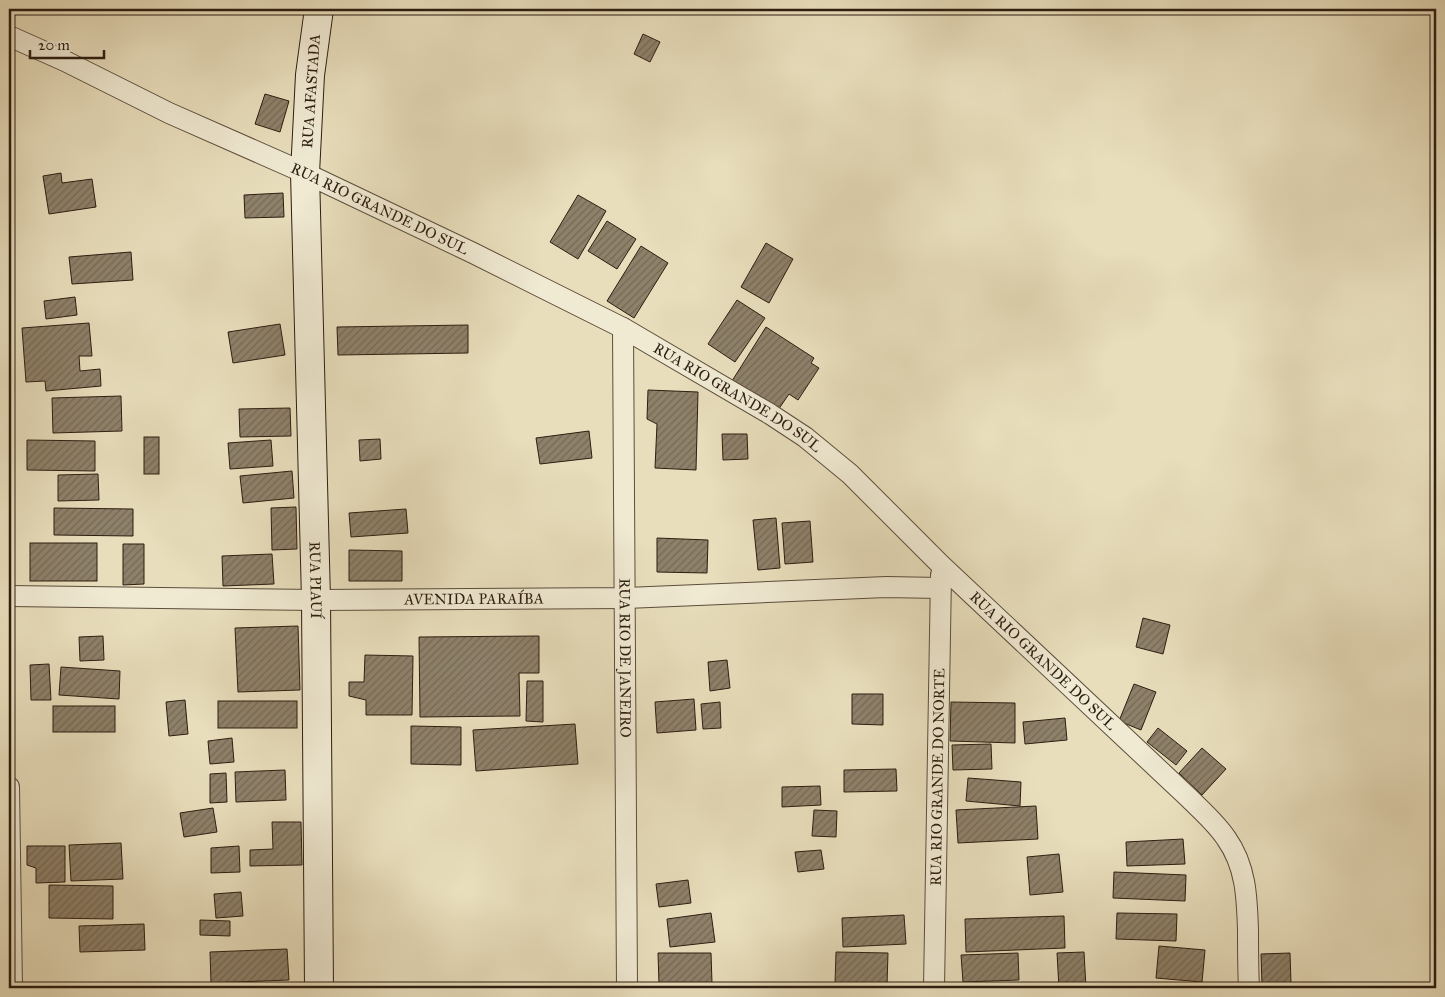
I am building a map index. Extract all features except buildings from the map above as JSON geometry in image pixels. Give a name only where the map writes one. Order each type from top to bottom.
[{"type":"street","name":"RUA AFASTADA","points":[[305,173],[310,75],[319,9]]},
{"type":"street","name":"RUA RIO GRANDE DO SUL","points":[[9,36],[169,112],[305,173],[624,328],[770,414],[805,437],[850,474],[942,565],[1190,798],[1227,838],[1243,870],[1245,883],[1249,988]]},
{"type":"street","name":"RUA PIAUÍ","points":[[305,173],[316,600],[319,988]]},
{"type":"street","name":"RUA RIO DE JANEIRO","points":[[624,328],[627,988]]},
{"type":"street","name":"RUA RIO GRANDE DO NORTE","points":[[934,988],[940,588],[942,565]]},
{"type":"street","name":"AVENIDA PARAÍBA","points":[[9,596],[316,600],[626,598],[886,587],[940,588]]},
{"type":"street","points":[[9,787],[12,988]]}]
